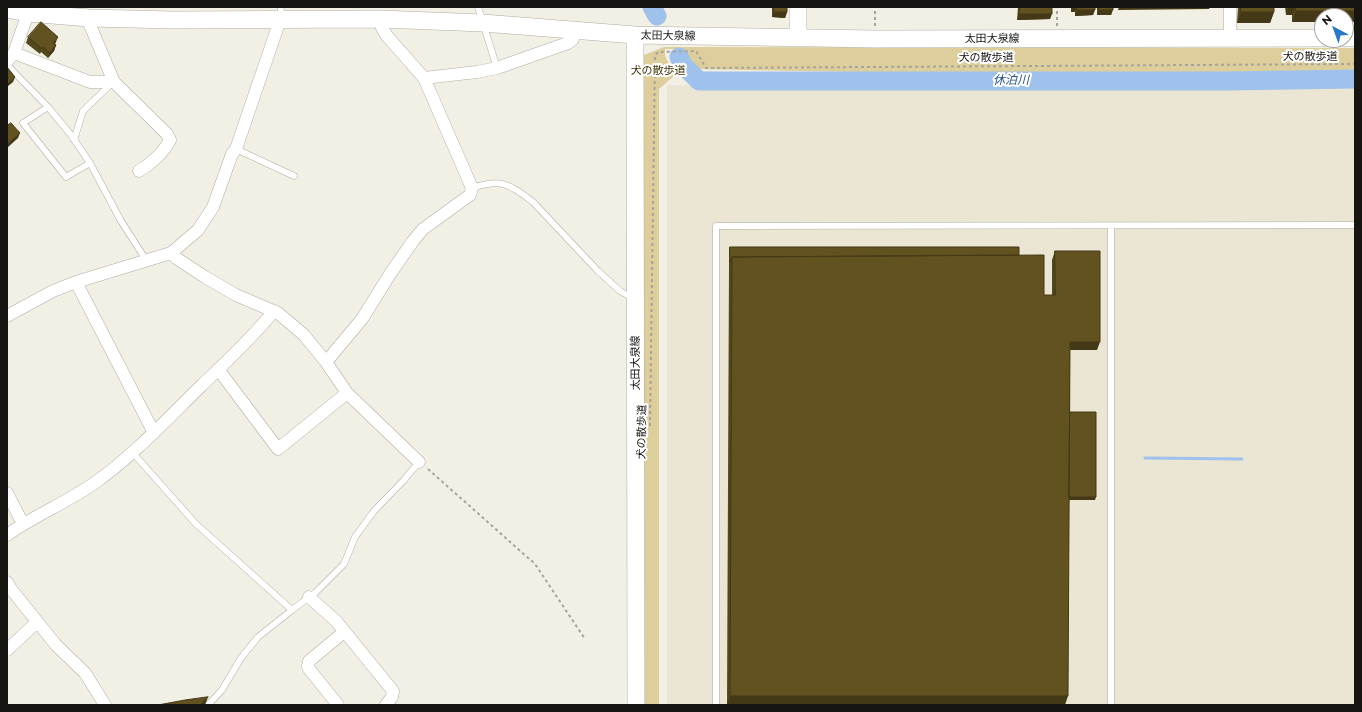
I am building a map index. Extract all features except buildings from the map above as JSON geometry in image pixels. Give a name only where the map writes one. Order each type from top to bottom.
[{"type":"main road","points":[[798,7],[798,38]]},
{"type":"main road","points":[[7,9],[28,13],[87,18],[280,13],[380,19],[480,15],[575,30],[635,35]]},
{"type":"main road","name":"太田大泉線","points":[[636,705],[635,35],[890,39],[1314,38]]},
{"type":"street","points":[[1230,7],[1230,38]]},
{"type":"street","points":[[28,13],[11,57],[90,82],[114,82]]},
{"type":"street","points":[[7,316],[42,296],[76,282],[171,253],[198,230],[213,207],[232,154],[236,149],[280,13]]},
{"type":"street","points":[[87,18],[114,82],[167,134],[170,140],[168,145],[148,166],[139,171]]},
{"type":"street","points":[[326,362],[362,319],[413,241],[423,229],[470,195],[472,188],[424,78],[387,36],[382,28],[380,19]]},
{"type":"street","points":[[424,78],[477,72],[497,68],[568,43],[573,39],[575,30]]},
{"type":"street","points":[[171,253],[176,258],[205,277],[236,295],[278,313],[304,335],[326,362],[347,393],[419,462]]},
{"type":"street","points":[[76,282],[154,433]]},
{"type":"street","points":[[7,535],[23,524],[95,483],[133,453],[274,311]]},
{"type":"street","points":[[218,369],[278,449],[347,393]]},
{"type":"street","points":[[7,493],[23,524]]},
{"type":"street","points":[[7,582],[56,645],[85,673],[105,705]]},
{"type":"street","points":[[309,597],[336,621],[393,691],[392,698],[386,705]]},
{"type":"street","points":[[7,650],[38,622]]},
{"type":"street","points":[[338,705],[308,666],[309,661],[344,632]]},
{"type":"lane","points":[[480,15],[497,68]]},
{"type":"lane","points":[[7,65],[48,107],[74,140],[90,163],[121,221],[146,260]]},
{"type":"lane","points":[[74,140],[83,111],[114,82]]},
{"type":"lane","points":[[48,107],[23,123],[66,177],[90,163]]},
{"type":"lane","points":[[236,149],[294,176]]},
{"type":"lane","points":[[472,188],[487,183],[497,183],[508,185],[521,193],[533,202],[598,271],[620,291],[636,300]]},
{"type":"lane","points":[[716,705],[716,226],[1355,225]]},
{"type":"lane","points":[[1111,226],[1111,705]]},
{"type":"lane","points":[[133,453],[196,524],[292,610]]},
{"type":"lane","points":[[208,705],[222,690],[241,658],[258,637],[315,593],[344,564],[355,537],[374,511],[419,462]]},
{"type":"path","points":[[875,7],[875,28]]},
{"type":"path","points":[[1057,7],[1057,30]]},
{"type":"path","name":"犬の散歩道","points":[[650,428],[655,55],[658,52],[696,51],[706,68],[1355,64]]},
{"type":"path","points":[[419,462],[535,564],[585,639]]},
{"type":"shaded area","points":[[667,85],[778,88],[1355,87],[1355,705],[667,705]]},
{"type":"green space","name":"犬の散歩道","points":[[664,47],[1355,48],[1355,73],[1057,76],[697,69],[679,49],[665,49],[665,56],[675,75],[659,89],[659,705],[643,705],[644,55]]},
{"type":"waterway","name":"休泊川","points":[[652,7],[657,16]]},
{"type":"waterway","name":"休泊川","points":[[679,57],[683,65],[699,81],[1227,81],[1355,79]]},
{"type":"waterway","points":[[1145,458],[1242,459]]}]
